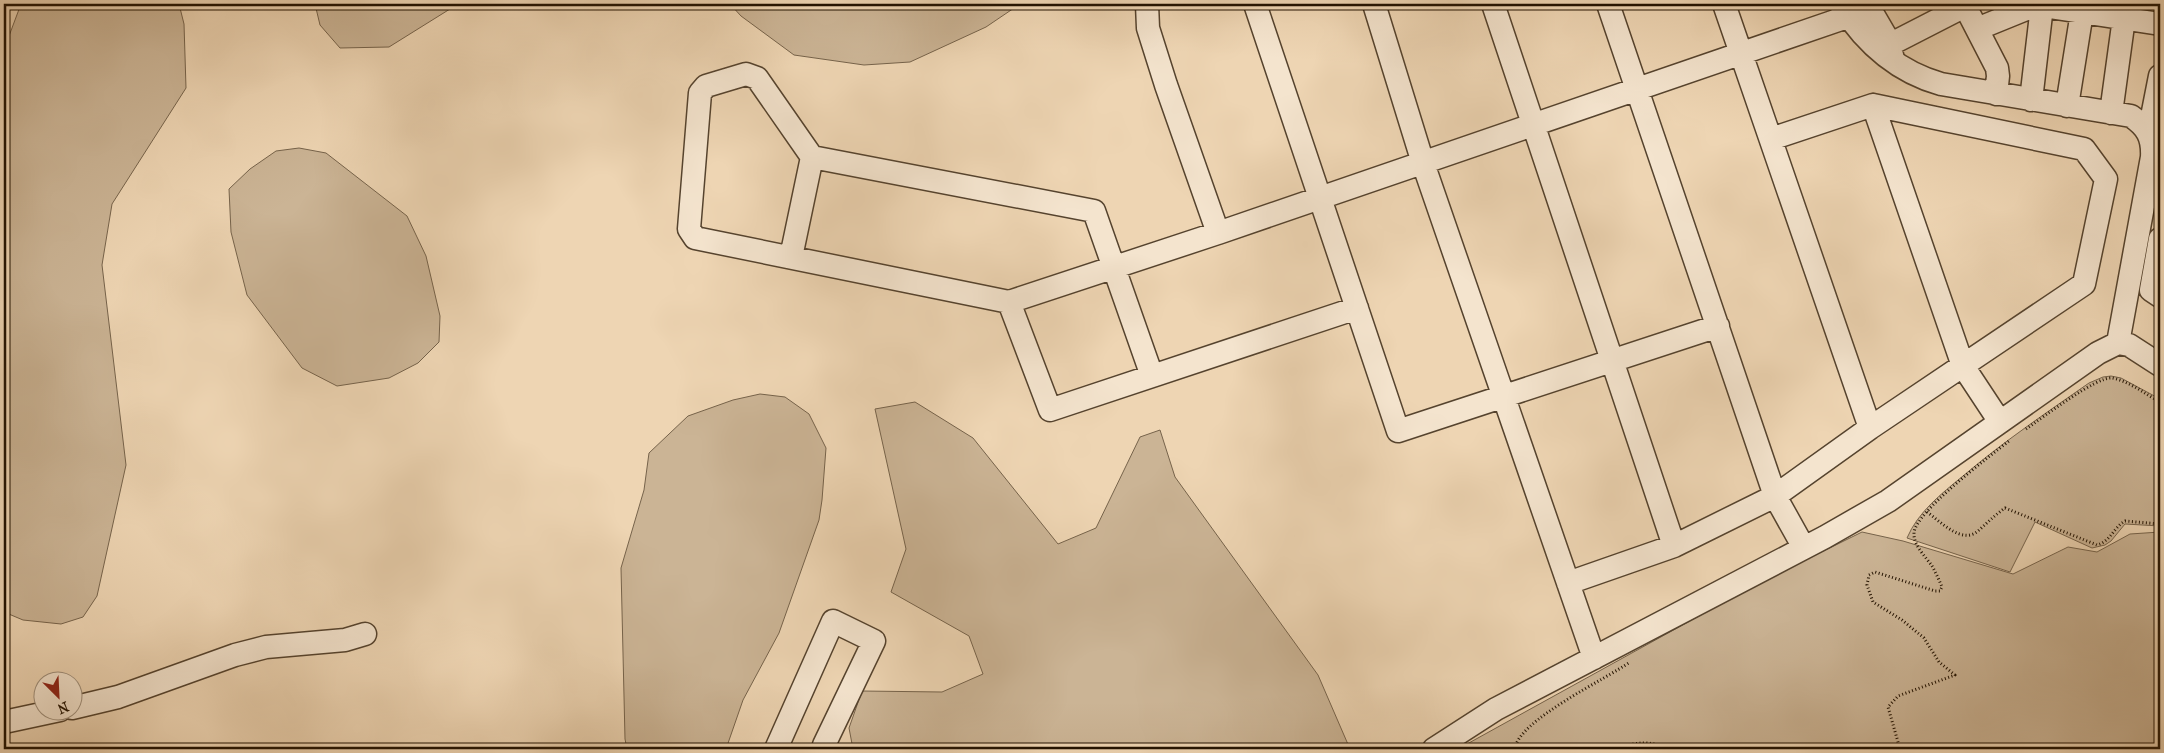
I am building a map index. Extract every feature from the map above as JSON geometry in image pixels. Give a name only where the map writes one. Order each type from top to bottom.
[{"type":"street","points":[[1147,4],[1148,28],[1218,233]]},
{"type":"street","points":[[1255,4],[1398,431],[1718,326]]},
{"type":"street","points":[[1374,4],[1423,162],[1594,658]]},
{"type":"street","points":[[1493,4],[1674,546]]},
{"type":"street","points":[[1608,4],[1775,496],[1804,548]]},
{"type":"street","points":[[1724,4],[1870,428]]},
{"type":"street","points":[[1892,54],[1965,5],[1997,68],[1996,94]]},
{"type":"street","points":[[1977,28],[2036,5],[2160,24]]},
{"type":"street","points":[[2030,100],[2042,6]]},
{"type":"street","points":[[1152,376],[1114,267],[1094,210],[812,157],[757,78],[746,74],[706,86],[700,93],[689,229],[696,238],[1009,302],[1114,267],[1218,233],[1742,54],[1862,7],[1892,54],[1920,78],[1941,84],[1996,94],[2131,116],[2156,134]]},
{"type":"street","points":[[2067,106],[2082,12]]},
{"type":"street","points":[[2111,113],[2124,18]]},
{"type":"street","points":[[2118,343],[2152,157],[2152,144],[2156,134],[2160,76]]},
{"type":"street","points":[[1568,583],[1674,546],[1775,496],[1870,428],[2084,284],[2106,179],[2084,149],[1873,105],[1771,139]]},
{"type":"street","points":[[1873,105],[1963,366],[2006,430]]},
{"type":"street","points":[[791,257],[812,157]]},
{"type":"street","points":[[2160,238],[2151,290],[2160,296]]},
{"type":"street","points":[[1009,302],[1050,410],[1357,308]]},
{"type":"street","points":[[1434,749],[1496,709],[1804,548],[1888,501],[2006,430],[2098,353],[2118,343],[2128,345],[2160,365]]},
{"type":"street","points":[[776,749],[833,621],[874,641],[830,745]]},
{"type":"street","points":[[82,706],[118,697],[235,654],[266,647],[345,640],[365,634]]},
{"type":"street","points":[[4,722],[32,716]]},
{"type":"path","points":[[2021,432],[2093,384],[2107,378],[2124,382],[2160,402]]},
{"type":"path","points":[[1900,749],[1888,707],[1898,696],[1955,675],[1939,662],[1924,638],[1902,620],[1873,602],[1867,585],[1869,575],[1875,572],[1940,591],[1942,587],[1933,568],[1916,544],[1914,534],[1917,523],[2006,430]]},
{"type":"path","points":[[1927,512],[1962,536],[1969,536],[1976,533],[2005,508],[2097,545],[2110,538],[2125,521],[2160,524]]},
{"type":"path","points":[[1516,749],[1516,744],[1527,728],[1546,712],[1615,672],[1638,656]]},
{"type":"path","points":[[1612,749],[1640,741],[1673,749]]},
{"type":"shaded area","points":[[21,4],[179,4],[184,24],[186,88],[112,204],[102,265],[126,465],[97,596],[83,617],[61,624],[23,620],[4,612],[4,40],[9,36]]},
{"type":"shaded area","points":[[315,4],[458,4],[389,47],[340,48],[320,25]]},
{"type":"shaded area","points":[[730,4],[1020,4],[986,27],[910,62],[864,65],[794,55],[741,16]]},
{"type":"shaded area","points":[[299,148],[326,153],[407,216],[426,256],[440,316],[439,342],[418,363],[389,378],[337,386],[302,368],[247,295],[231,232],[229,189],[250,169],[276,151]]},
{"type":"shaded area","points":[[2111,376],[2121,378],[2160,399],[2160,526],[2125,524],[2111,541],[2105,545],[2092,548],[2035,522],[2010,572],[1907,538],[1917,520],[1931,504],[1978,463],[2089,383]]},
{"type":"shaded area","points":[[760,394],[785,397],[809,414],[826,448],[819,520],[779,633],[743,700],[726,749],[627,749],[625,739],[621,568],[644,490],[649,453],[688,416],[733,400]]},
{"type":"shaded area","points":[[915,402],[973,438],[1058,544],[1096,528],[1140,437],[1160,430],[1175,477],[1318,675],[1350,749],[853,749],[849,728],[862,691],[942,692],[983,674],[969,636],[891,592],[906,549],[875,409]]},
{"type":"shaded area","points":[[1862,532],[1903,541],[2013,574],[2068,547],[2097,552],[2130,534],[2160,532],[2160,749],[1458,749],[1755,585]]}]
